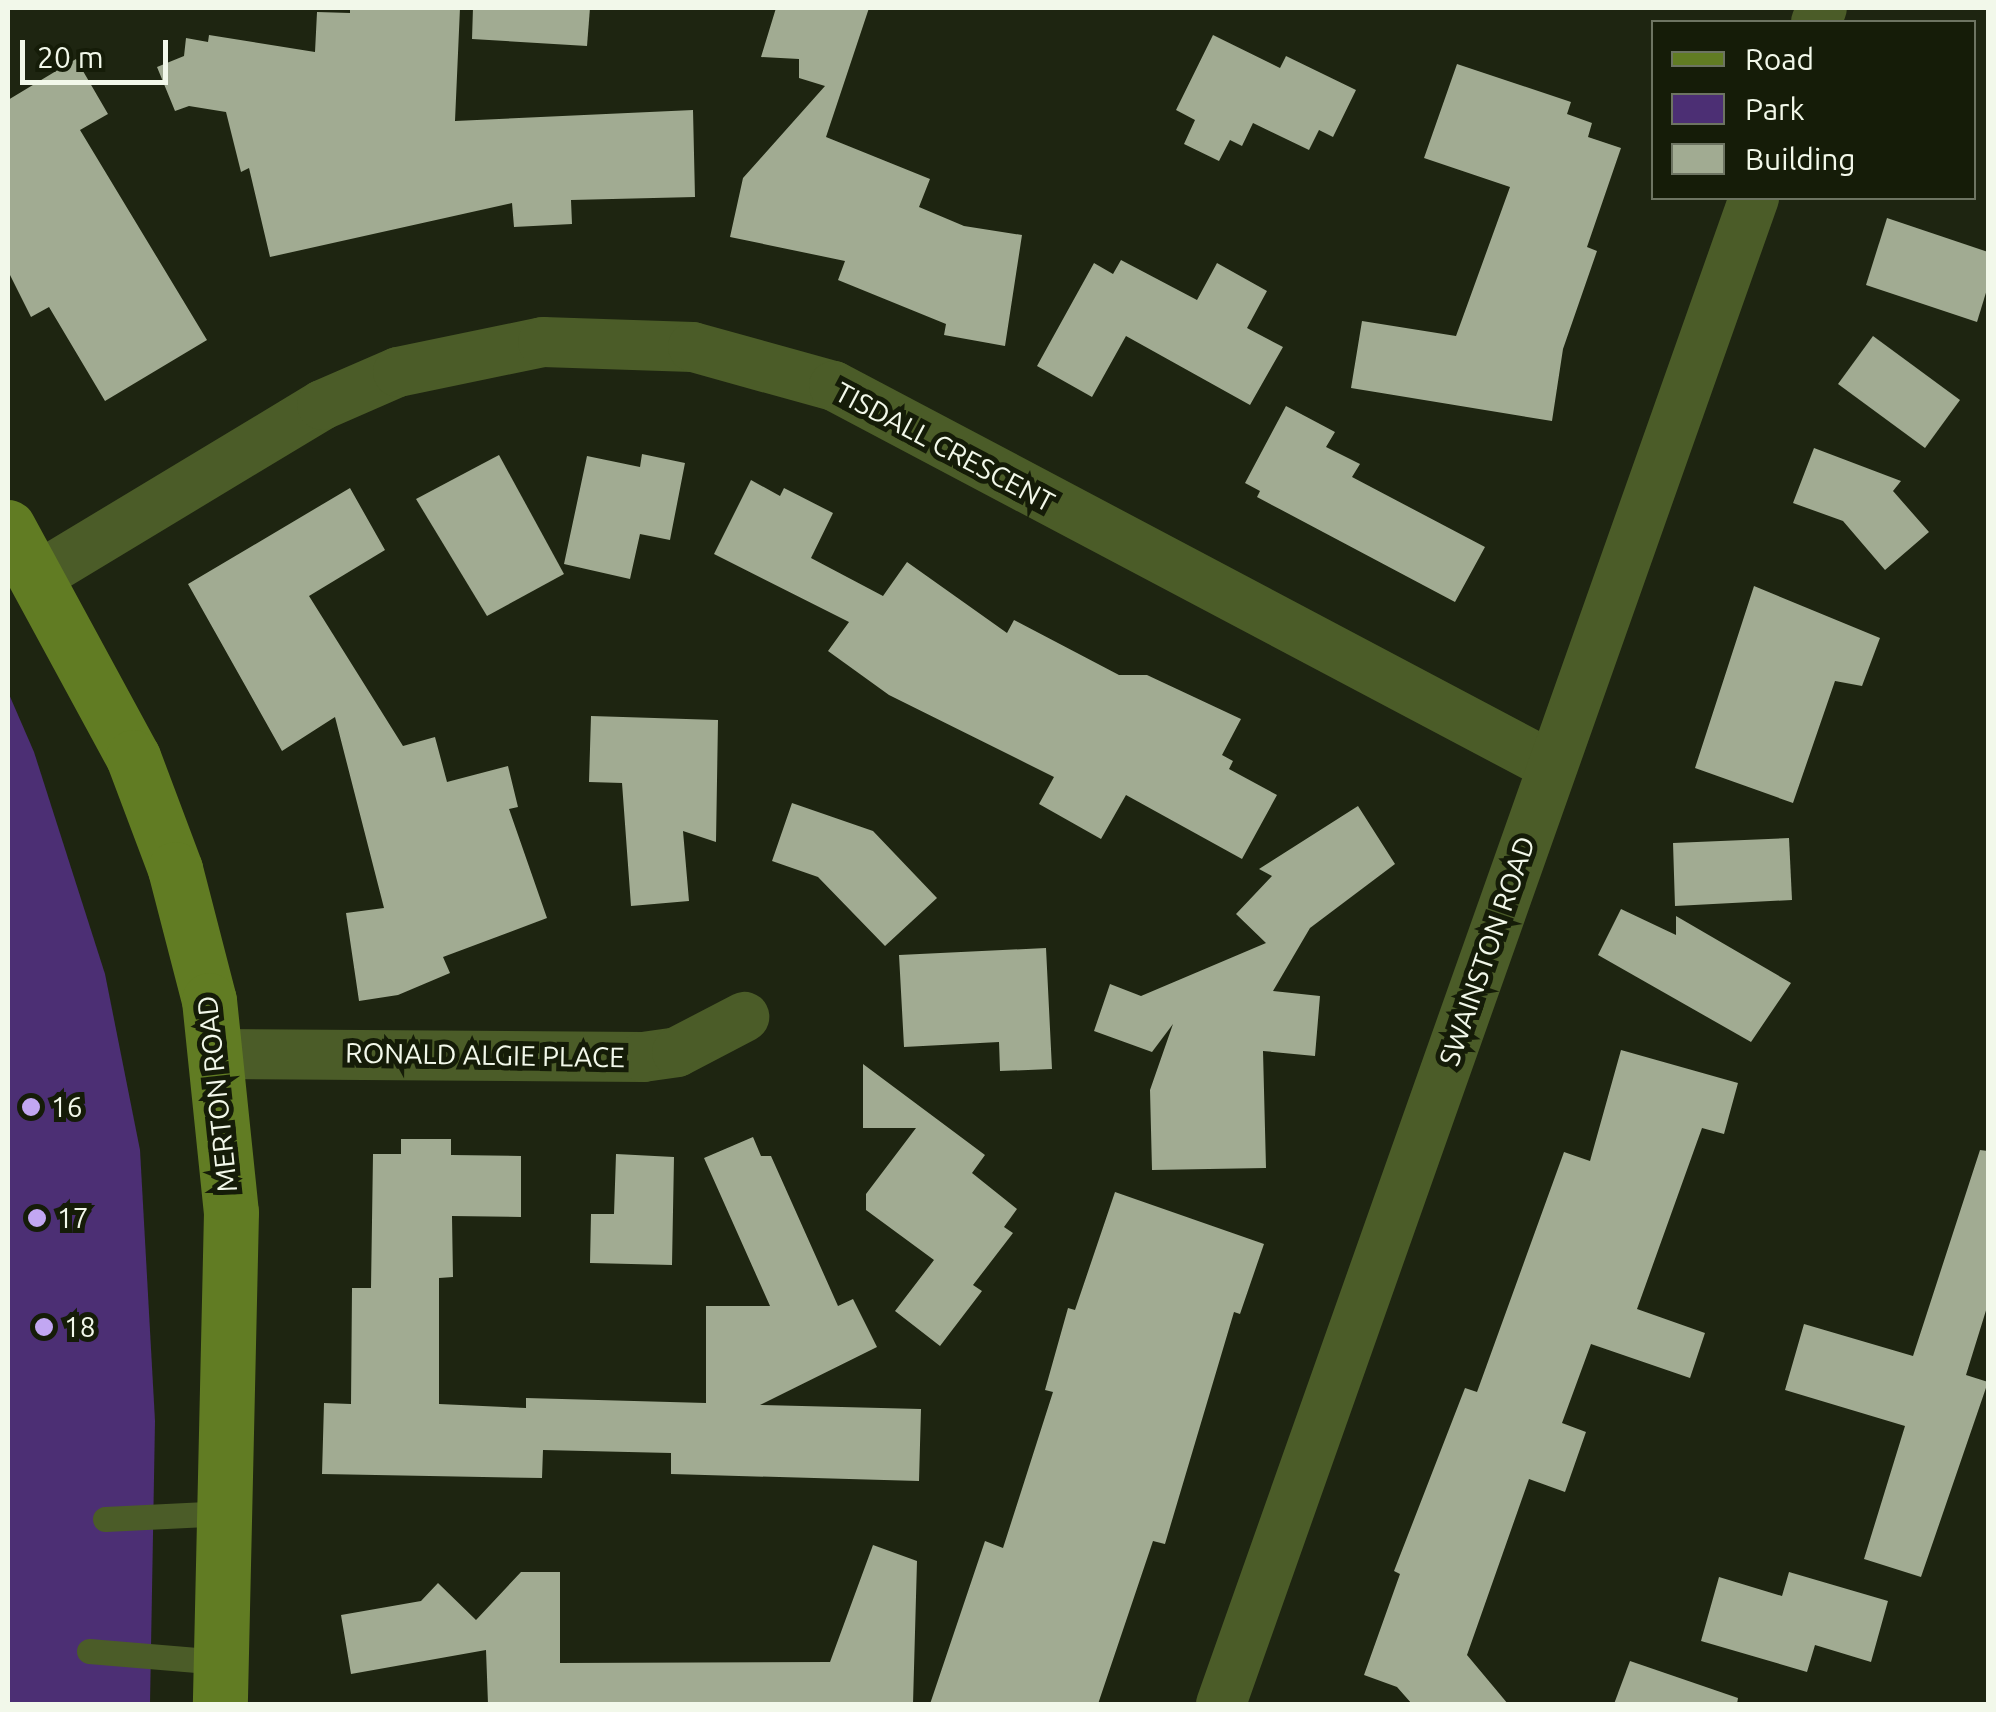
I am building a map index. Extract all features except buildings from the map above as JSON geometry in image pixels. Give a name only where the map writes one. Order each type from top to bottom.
[{"type":"main road","name":"MERTON ROAD","points":[[8,527],[133,758],[175,868],[216,1054],[230,1212],[227,1513],[220,1683]]},
{"type":"street","name":"SWAINSTON ROAD","points":[[1221,1704],[1753,200]]},
{"type":"street","name":"TISDALL CRESCENT","points":[[38,577],[322,405],[398,372],[543,342],[693,348],[834,386],[1552,766]]},
{"type":"street","name":"RONALD ALGIE PLACE","points":[[216,1054],[643,1057],[676,1052],[744,1017]]},
{"type":"lane","points":[[105,1519],[227,1513]]},
{"type":"lane","points":[[89,1651],[220,1683]]},
{"type":"green space","points":[[8,692],[34,752],[105,974],[140,1150],[155,1421],[150,1704],[8,1704]]},
{"type":"place","name":"16","points":[[31,1107]]},
{"type":"place","name":"17","points":[[37,1218]]},
{"type":"place","name":"18","points":[[44,1327]]}]
